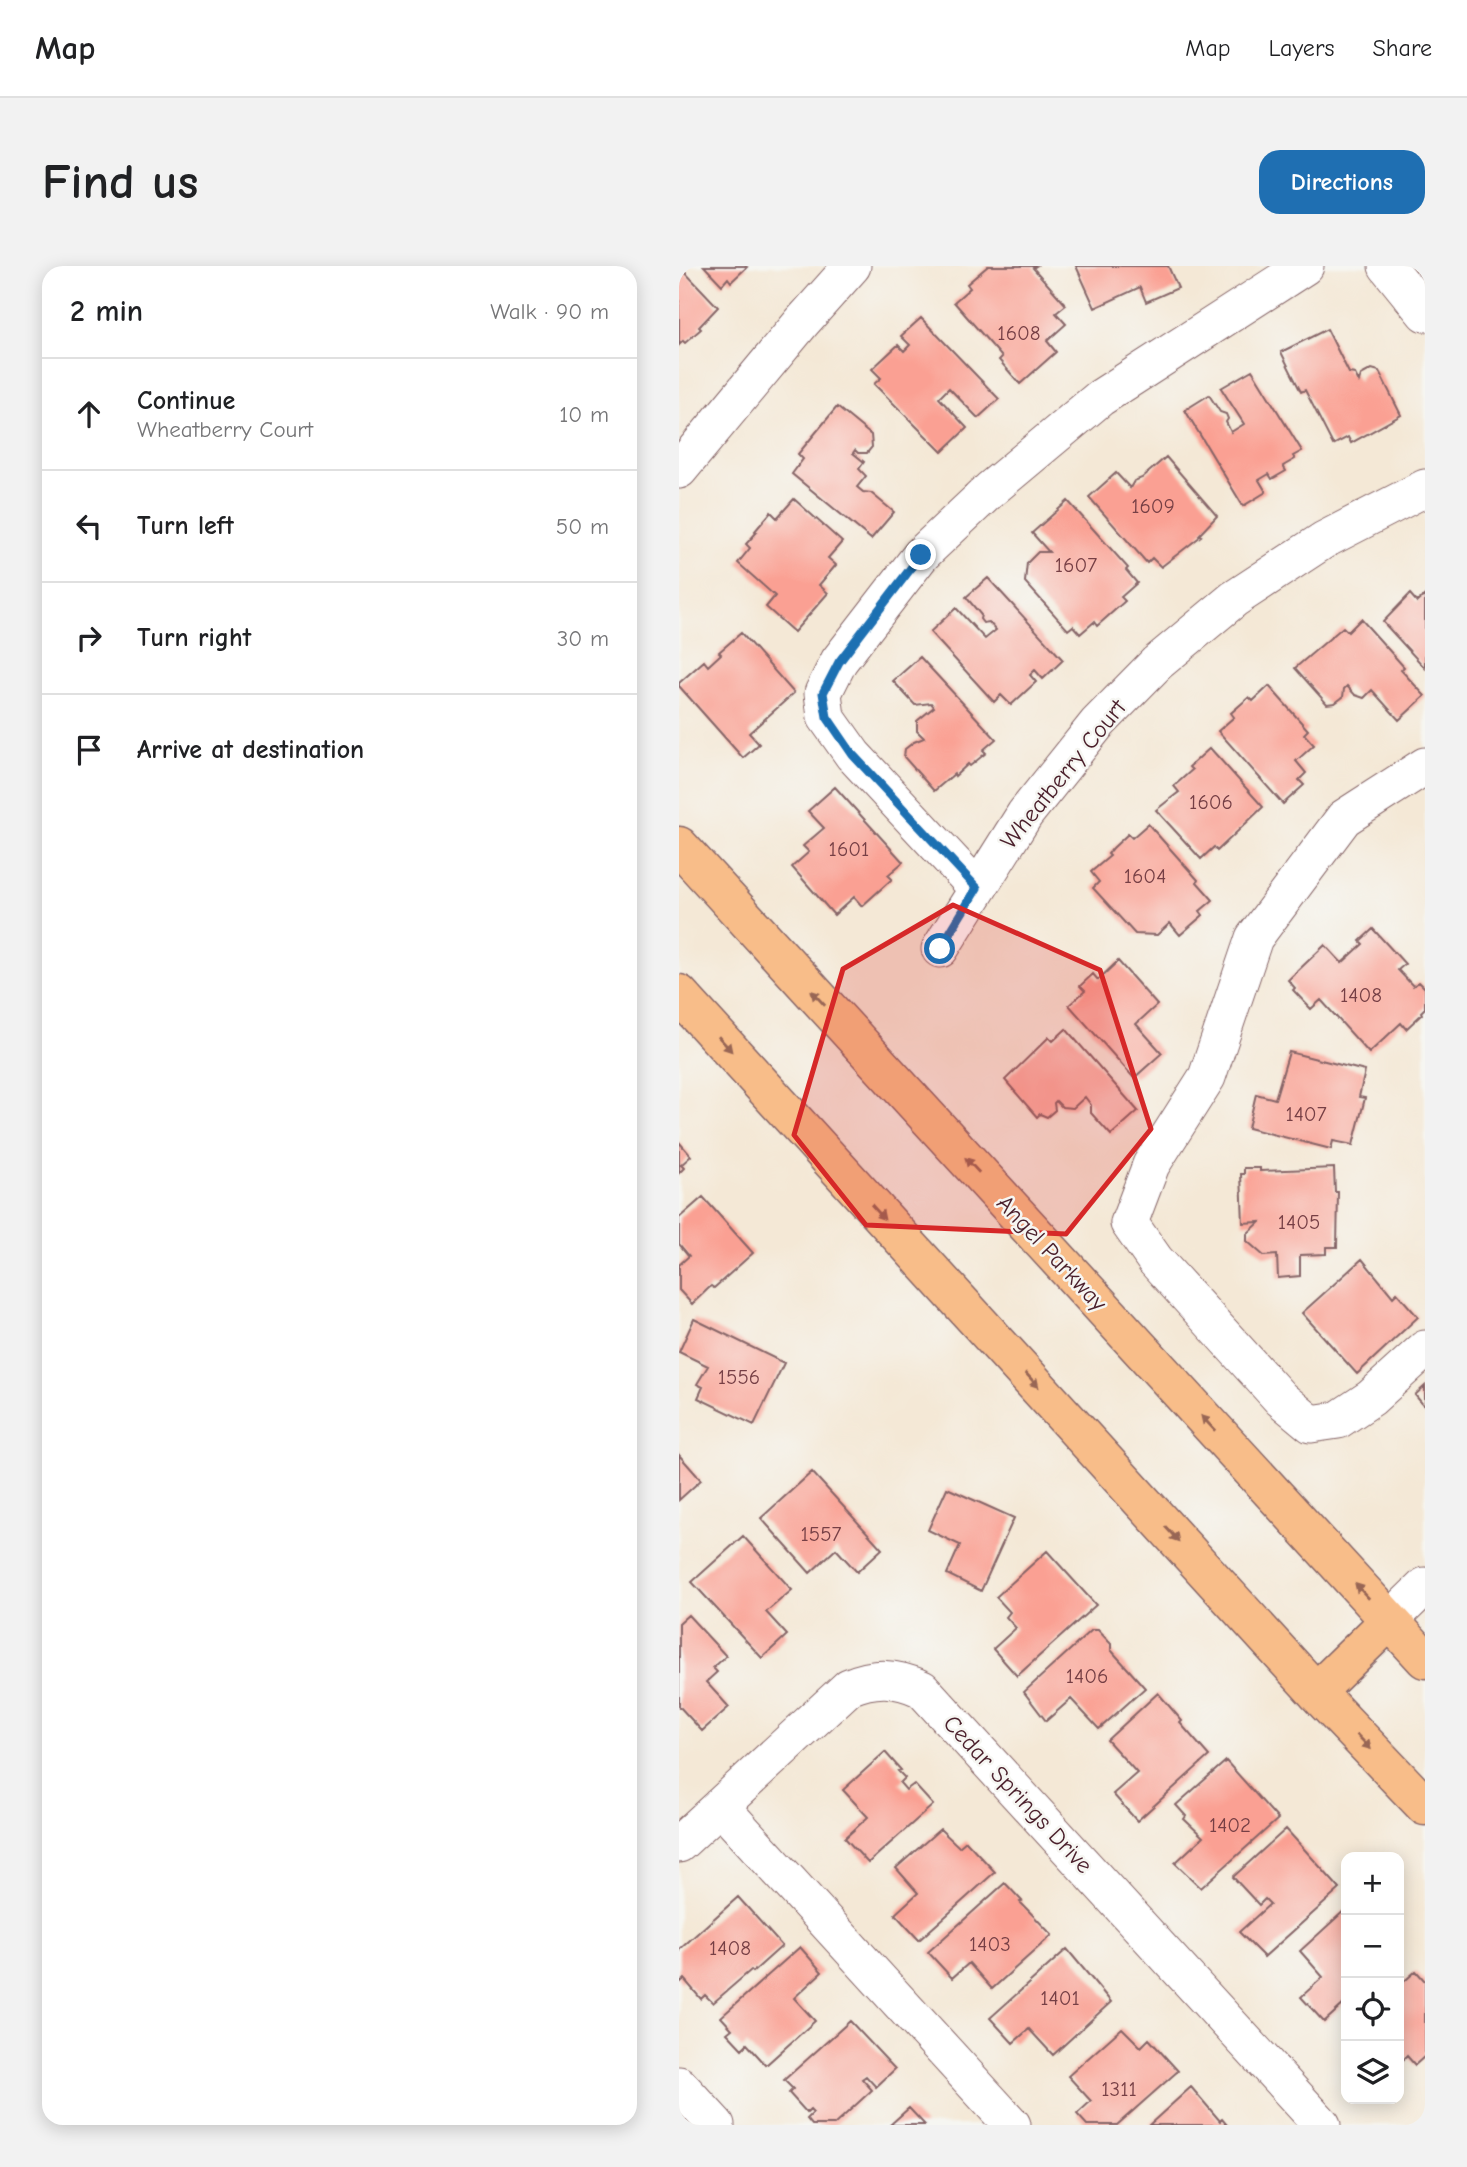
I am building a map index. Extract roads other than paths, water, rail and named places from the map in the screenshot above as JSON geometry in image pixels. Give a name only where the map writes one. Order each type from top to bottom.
[{"type":"main road","name":"Angel Parkway","points":[[679,846],[1425,1659]]},
{"type":"main road","points":[[679,994],[1316,1692],[1425,1806]]},
{"type":"main road","points":[[1316,1692],[1389,1621]]},
{"type":"street","points":[[679,470],[802,321],[852,266]]},
{"type":"street","points":[[977,888],[853,755],[827,717],[823,693],[839,662],[921,555],[991,489],[1100,398],[1305,266]]},
{"type":"street","points":[[1387,266],[1425,313]]},
{"type":"street","name":"Wheatberry Court","points":[[940,949],[1025,814],[1089,734],[1157,663],[1234,599],[1324,540],[1425,488]]},
{"type":"street","points":[[1425,765],[1344,818],[1254,938],[1207,1077],[1151,1165],[1129,1223],[1155,1260],[1281,1399],[1311,1424],[1338,1420],[1360,1405],[1425,1349]]},
{"type":"street","points":[[1389,1621],[1425,1586]]},
{"type":"street","name":"Cedar Springs Drive","points":[[679,1844],[849,1687],[866,1680],[886,1678],[904,1681],[922,1689],[1322,2125]]},
{"type":"street","points":[[720,1806],[1012,2125]]},
{"type":"street","points":[[679,2085],[716,2125]]}]
